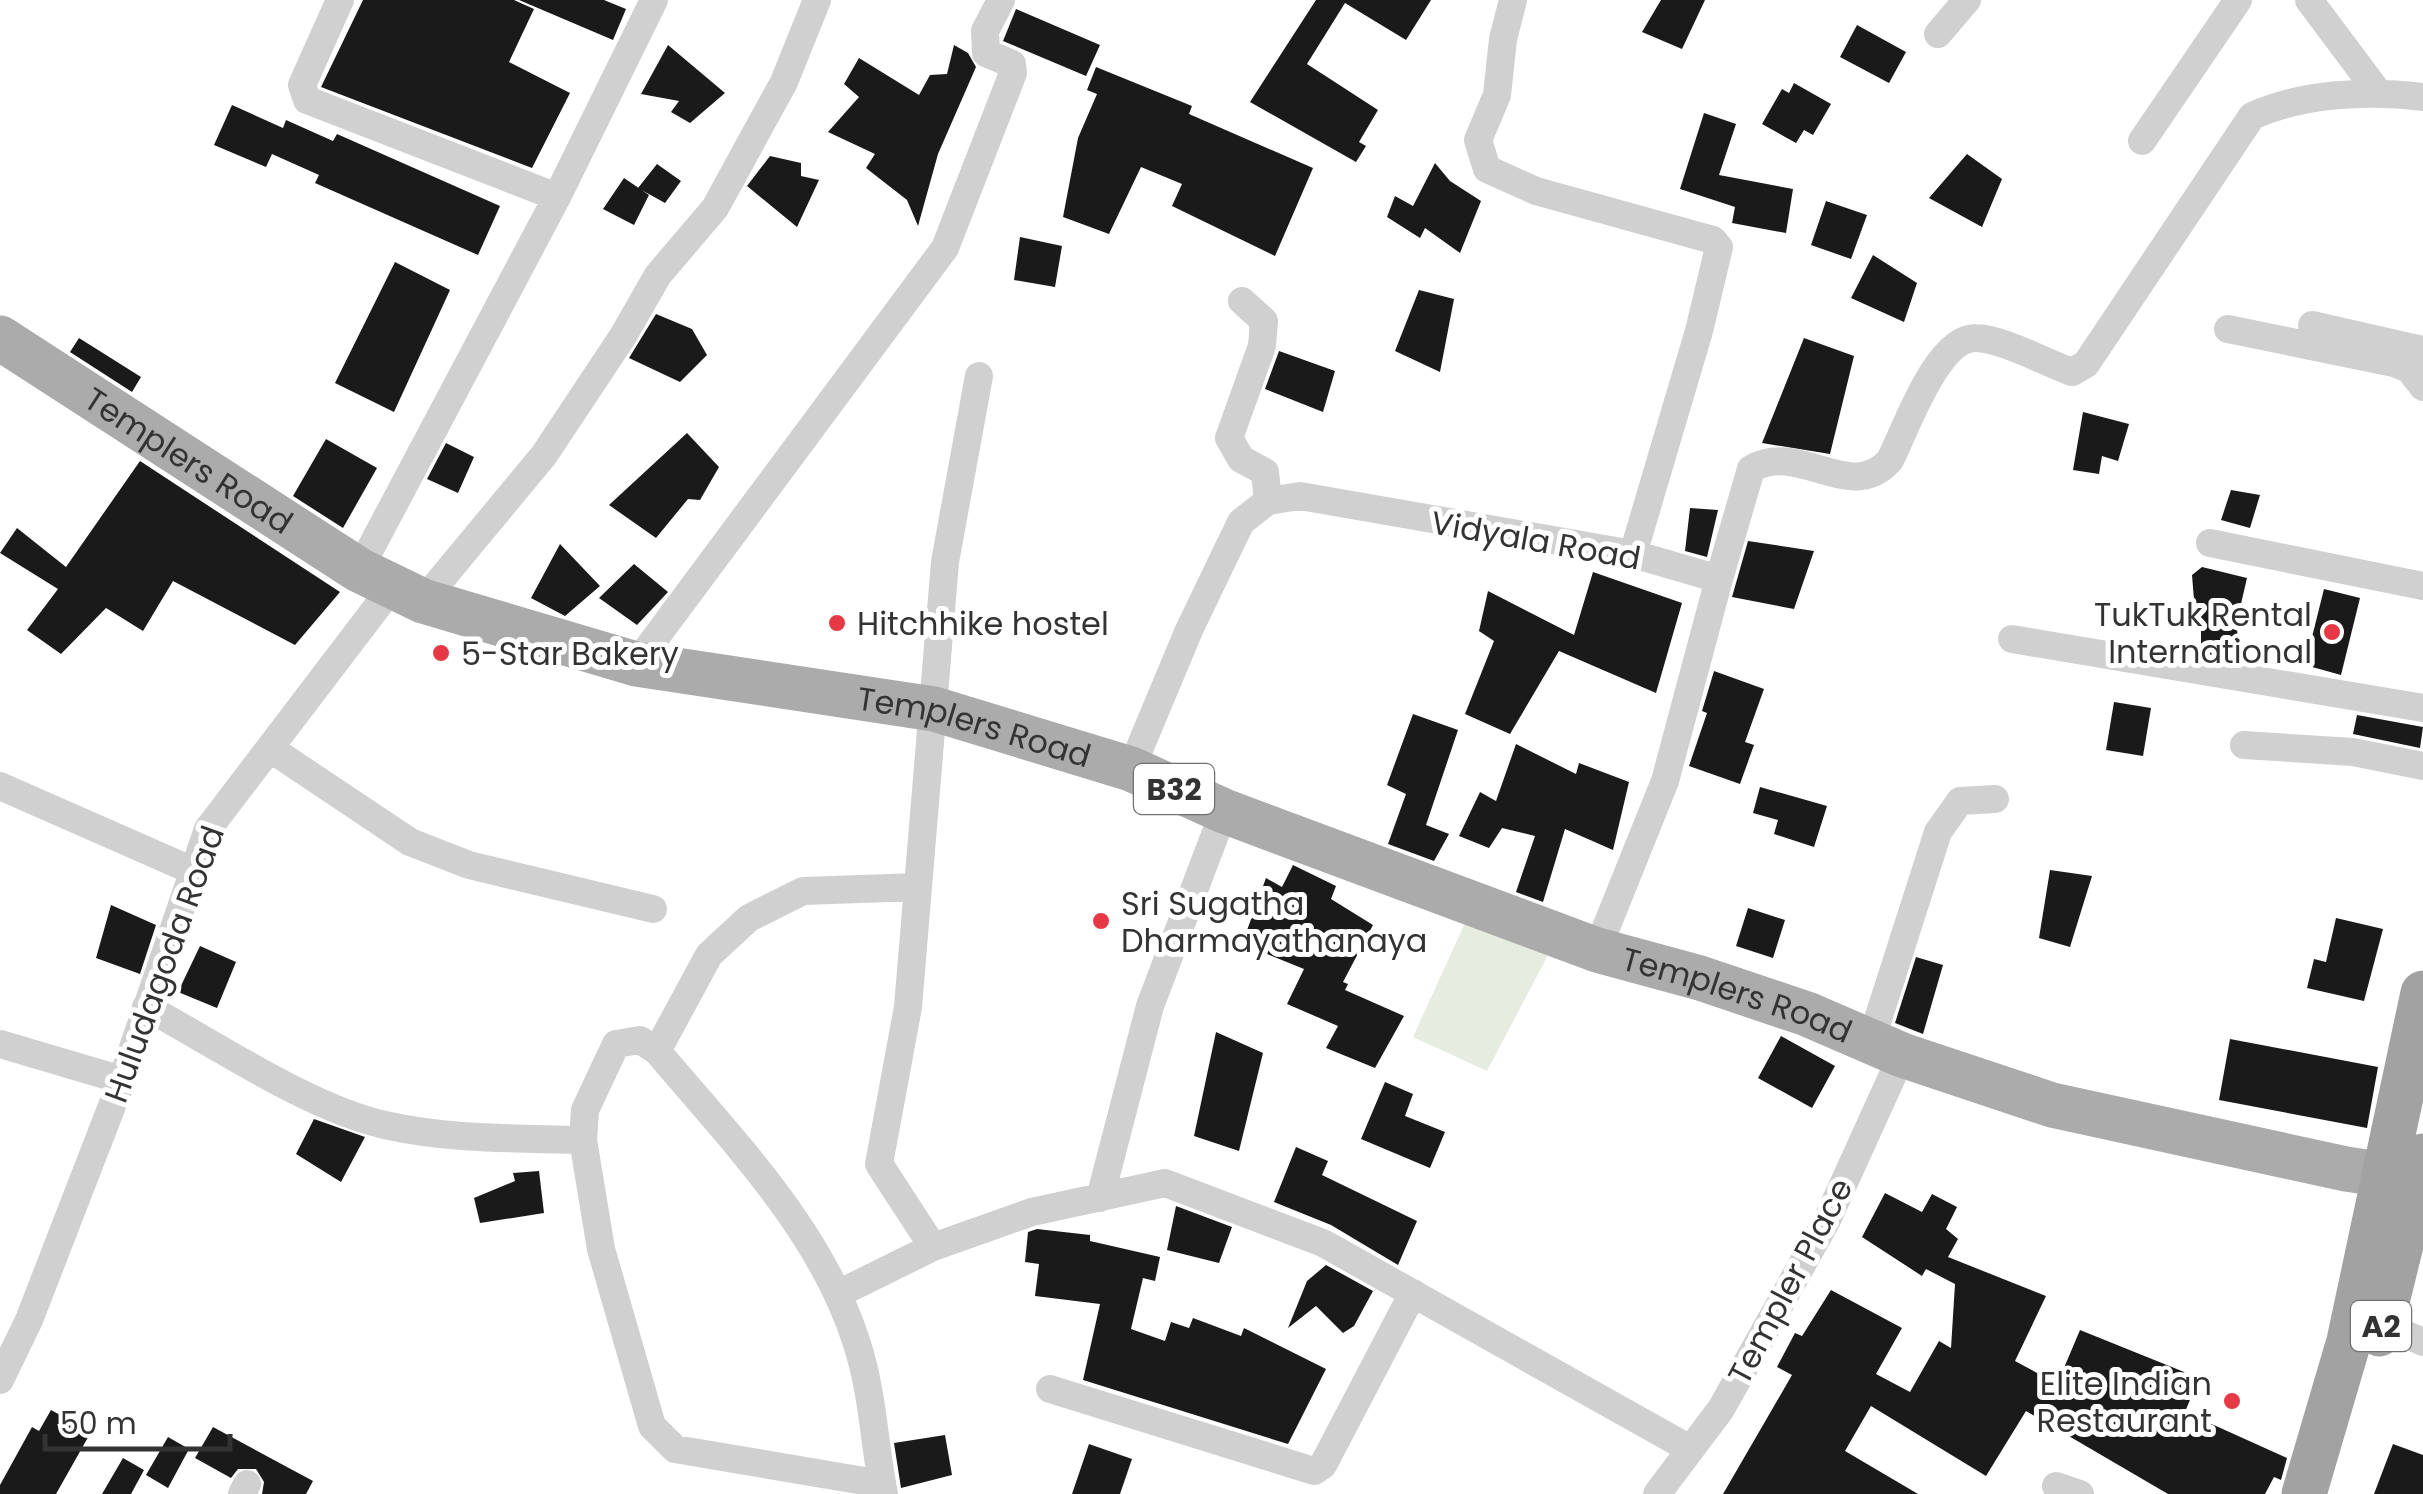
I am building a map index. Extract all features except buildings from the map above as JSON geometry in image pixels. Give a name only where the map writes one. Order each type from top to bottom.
[{"type":"highway","name":"A2","points":[[2333,1494],[2382,1324],[2409,1171],[2423,993]]},
{"type":"highway","name":"A2","points":[[2304,1494],[2349,1341],[2409,1171]]},
{"type":"main road","name":"Templers Road","points":[[0,338],[391,586],[636,664],[934,709],[1131,770],[1224,811],[1596,950],[1700,978],[2052,1105],[2409,1171]]},
{"type":"street","points":[[340,0],[302,84],[307,100],[557,197]]},
{"type":"street","points":[[391,586],[557,197],[654,0]]},
{"type":"street","points":[[391,586],[544,455],[624,336],[658,275],[715,208],[784,82],[817,0]]},
{"type":"street","points":[[636,664],[945,248],[1013,73],[1012,64],[986,52],[985,31],[1001,0]]},
{"type":"street","points":[[1513,0],[1503,39],[1497,94],[1478,140],[1487,170],[1536,191],[1713,240],[1718,247],[1700,332],[1633,554]]},
{"type":"street","points":[[1938,34],[1967,0]]},
{"type":"street","points":[[2142,141],[2238,0]]},
{"type":"street","points":[[2309,0],[2377,91]]},
{"type":"street","points":[[1596,950],[1665,781],[1751,469],[1766,460],[1785,460],[1864,479],[1879,473],[1890,460],[1944,353],[1958,340],[1979,337],[2072,372],[2086,364],[2252,116],[2277,105],[2377,91],[2423,98]]},
{"type":"street","points":[[1131,770],[1189,630],[1241,522],[1268,501],[1265,472],[1241,459],[1228,438],[1263,334],[1264,321],[1242,301]]},
{"type":"street","points":[[2312,325],[2423,350]]},
{"type":"street","points":[[2228,328],[2394,363],[2410,369],[2423,387]]},
{"type":"street","points":[[933,1247],[879,1164],[908,1007],[945,562],[979,376]]},
{"type":"street","name":"Vidyala Road","points":[[1268,501],[1300,496],[1633,554],[1719,579]]},
{"type":"street","points":[[2210,544],[2423,586]]},
{"type":"street","name":"Huludagoda Road","points":[[0,1380],[28,1320],[122,1080],[208,829],[391,586]]},
{"type":"street","points":[[2012,639],[2423,708]]},
{"type":"street","points":[[2244,745],[2353,752],[2423,766]]},
{"type":"street","points":[[271,749],[410,842],[469,865],[652,909]]},
{"type":"street","points":[[0,786],[191,870]]},
{"type":"street","name":"Templer Place","points":[[1658,1494],[1721,1409],[1827,1220],[1886,1048],[1938,832],[1960,801],[1995,799]]},
{"type":"street","points":[[1100,1198],[1150,1006],[1224,811]]},
{"type":"street","points":[[656,1050],[709,955],[749,918],[803,890],[918,888]]},
{"type":"street","points":[[146,1007],[324,1103],[381,1124],[450,1137],[582,1140]]},
{"type":"street","points":[[640,1040],[656,1050],[766,1179],[838,1294],[871,1398],[883,1489],[675,1449],[660,1439],[652,1426],[601,1249],[582,1140],[584,1110],[616,1044],[640,1040]]},
{"type":"street","points":[[0,1044],[122,1080]]},
{"type":"street","points":[[838,1294],[933,1247],[1032,1212],[1165,1183],[1324,1242],[1690,1449]]},
{"type":"street","points":[[1050,1389],[1314,1470],[1323,1465],[1414,1293]]},
{"type":"street","points":[[2382,1324],[2423,1342]]},
{"type":"shaded area","points":[[1465,923],[1548,955],[1487,1071],[1413,1037]]},
{"type":"place","name":"Hitchhike hostel","points":[[837,623]]},
{"type":"place","name":"TukTuk Rental International","points":[[2332,632]]},
{"type":"place","name":"5-Star Bakery","points":[[441,653]]},
{"type":"place","name":"Sri Sugatha Dharmayathanaya","points":[[1101,921]]},
{"type":"place","name":"Elite Indian Restaurant","points":[[2232,1401]]}]
